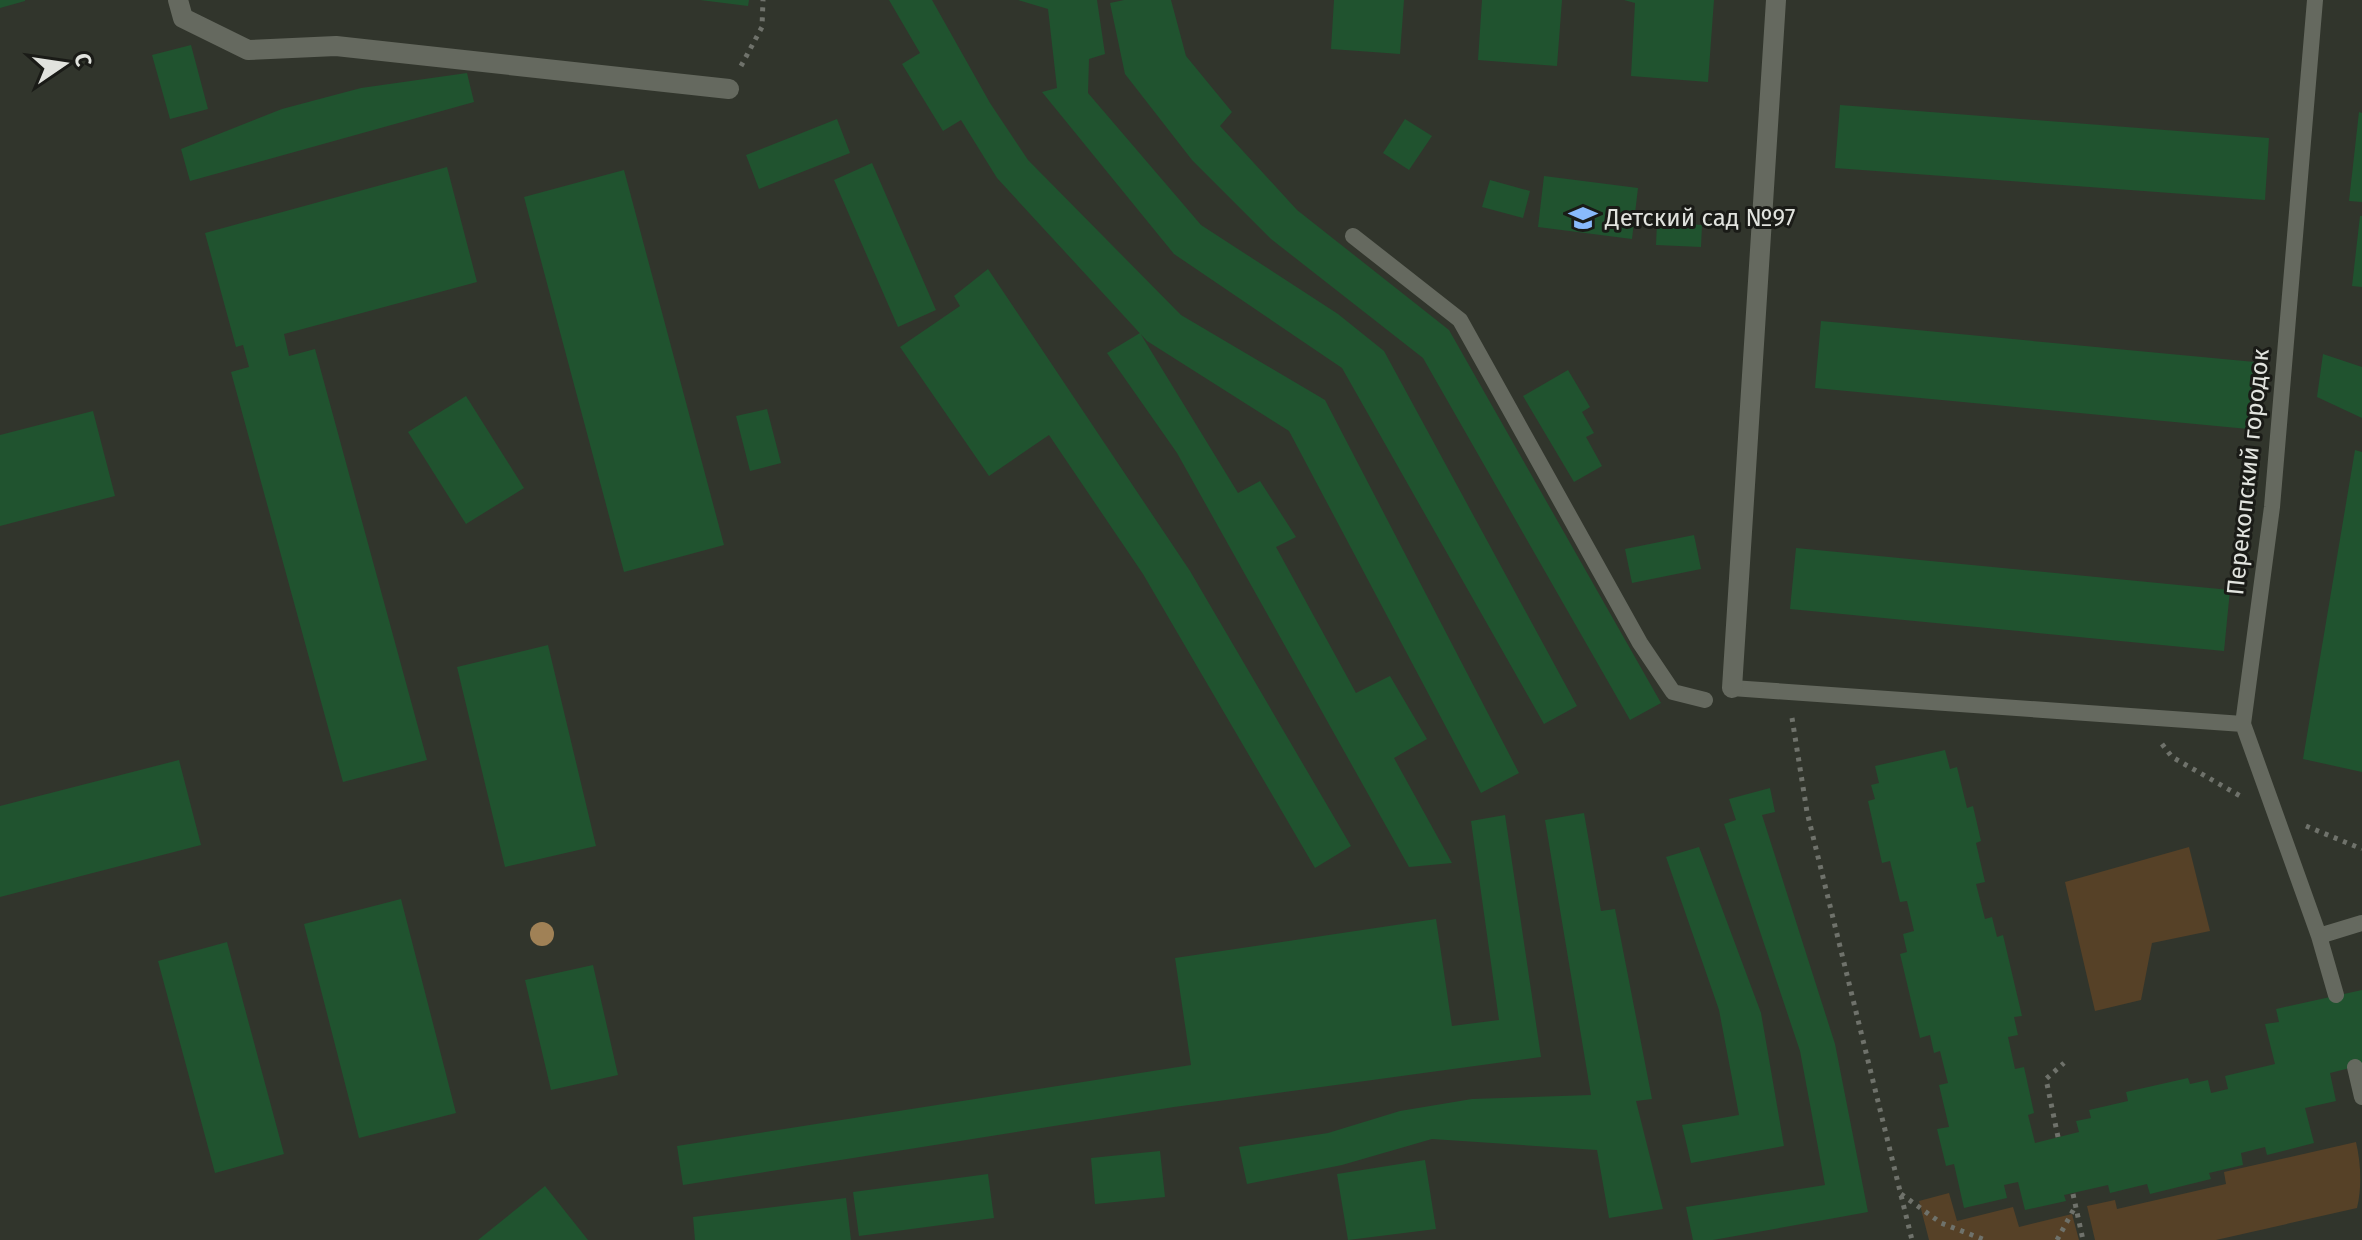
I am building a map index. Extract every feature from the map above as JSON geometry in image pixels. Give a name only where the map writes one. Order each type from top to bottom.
[{"type":"street","points":[[178,0],[183,18],[248,50],[336,46],[729,89]]},
{"type":"street","points":[[1732,688],[1776,0]]},
{"type":"lane","name":"Перекопский городок","points":[[2315,0],[2272,507],[2243,724],[2319,936],[2336,995]]},
{"type":"lane","points":[[1353,236],[1460,320],[1640,643],[1673,692],[1705,700]]},
{"type":"lane","points":[[1732,688],[2243,724]]},
{"type":"lane","points":[[2319,936],[2362,923]]},
{"type":"lane","points":[[2355,1067],[2362,1097]]},
{"type":"path","points":[[729,89],[762,27],[763,0]]},
{"type":"path","points":[[1788,693],[1807,812],[1912,1240]]},
{"type":"path","points":[[2142,717],[2172,757],[2277,817]]},
{"type":"path","points":[[2323,832],[2362,849]]},
{"type":"path","points":[[2058,1137],[2046,1079],[2064,1063]]},
{"type":"path","points":[[1900,1193],[1941,1223],[1985,1240]]},
{"type":"path","points":[[2073,1194],[2083,1240]]},
{"type":"path","points":[[2057,1240],[2076,1206]]},
{"type":"shaded area","points":[[2189,847],[2210,931],[2152,943],[2141,1000],[2095,1011],[2065,882]]},
{"type":"shaded area","points":[[2356,1142],[2360,1175],[2357,1208],[2216,1240],[2095,1240],[2087,1206],[2115,1200],[2117,1209],[2226,1184],[2224,1172]]},
{"type":"shaded area","points":[[1949,1193],[1957,1221],[2013,1207],[2019,1227],[2072,1214],[2079,1240],[1929,1240],[1919,1201]]},
{"type":"building","points":[[0,0],[25,0],[25,1],[0,8]]},
{"type":"building","points":[[700,0],[749,0],[748,6]]},
{"type":"building","points":[[889,0],[932,0],[990,103],[1028,160],[1181,315],[1325,400],[1519,773],[1481,793],[1289,431],[1147,341],[997,178],[961,120],[943,131],[902,64],[920,53]]},
{"type":"building","points":[[1018,0],[1097,0],[1105,54],[1089,59],[1088,93],[1201,225],[1338,314],[1384,351],[1577,706],[1544,724],[1342,368],[1174,254],[1042,92],[1057,88],[1048,9]]},
{"type":"building","points":[[1171,0],[1186,56],[1232,112],[1220,126],[1297,210],[1449,330],[1661,703],[1630,720],[1423,358],[1271,239],[1192,160],[1125,74],[1110,3]]},
{"type":"building","points":[[1334,0],[1404,0],[1400,54],[1331,49]]},
{"type":"building","points":[[1482,0],[1562,0],[1557,66],[1478,60]]},
{"type":"building","points":[[1624,0],[1714,0],[1708,82],[1631,76],[1635,3]]},
{"type":"building","points":[[191,45],[208,109],[170,119],[152,55]]},
{"type":"building","points":[[467,73],[474,102],[190,181],[181,149],[282,109],[361,88]]},
{"type":"building","points":[[1840,105],[2269,138],[2265,200],[1835,168]]},
{"type":"building","points":[[2359,112],[2362,113],[2362,202],[2349,201]]},
{"type":"building","points":[[837,119],[850,153],[759,189],[746,155]]},
{"type":"building","points":[[1405,119],[1432,136],[1409,170],[1383,153]]},
{"type":"building","points":[[872,163],[936,310],[898,327],[834,180]]},
{"type":"building","points":[[447,167],[477,282],[284,334],[289,356],[315,349],[427,760],[343,782],[231,372],[249,367],[243,345],[236,347],[205,233]]},
{"type":"building","points":[[624,170],[724,545],[624,572],[524,197]]},
{"type":"building","points":[[1544,176],[1638,188],[1632,239],[1538,227]]},
{"type":"building","points":[[1490,180],[1530,191],[1523,218],[1482,207]]},
{"type":"building","points":[[2362,216],[2362,287],[2352,286]]},
{"type":"building","points":[[1657,222],[1702,225],[1701,247],[1656,245]]},
{"type":"building","points":[[988,269],[1190,571],[1351,846],[1315,868],[1143,574],[1049,435],[989,476],[900,347],[960,306],[954,296]]},
{"type":"building","points":[[1821,321],[2255,362],[2248,429],[1815,388]]},
{"type":"building","points":[[1140,333],[1238,493],[1260,481],[1296,537],[1276,547],[1356,693],[1390,676],[1427,739],[1394,758],[1452,863],[1409,867],[1177,453],[1107,353]]},
{"type":"building","points":[[2323,354],[2362,367],[2362,418],[2317,397]]},
{"type":"building","points":[[1568,370],[1590,407],[1582,412],[1594,433],[1586,437],[1602,466],[1574,482],[1523,396]]},
{"type":"building","points":[[466,396],[524,488],[466,524],[408,432]]},
{"type":"building","points":[[767,409],[781,463],[750,471],[736,416]]},
{"type":"building","points":[[93,411],[115,496],[0,526],[0,435]]},
{"type":"building","points":[[2355,450],[2362,452],[2362,772],[2303,759]]},
{"type":"building","points":[[1694,535],[1701,569],[1632,583],[1625,549]]},
{"type":"building","points":[[1796,548],[2230,590],[2224,651],[1790,609]]},
{"type":"building","points":[[548,645],[596,846],[505,867],[457,667]]},
{"type":"building","points":[[1945,750],[1950,769],[1957,767],[1967,808],[1973,806],[1981,841],[1976,843],[1985,882],[1976,884],[1985,919],[1992,917],[1997,937],[2003,935],[2022,1016],[2014,1017],[2018,1035],[2008,1037],[2015,1069],[2024,1067],[2034,1113],[2028,1115],[2035,1143],[2079,1132],[2076,1121],[2091,1118],[2089,1110],[2128,1101],[2126,1092],[2188,1078],[2190,1084],[2208,1080],[2211,1093],[2228,1089],[2225,1076],[2275,1064],[2265,1024],[2279,1022],[2276,1009],[2362,990],[2362,1065],[2330,1073],[2336,1101],[2305,1108],[2314,1143],[2267,1155],[2265,1147],[2241,1153],[2243,1165],[2209,1173],[2211,1179],[2150,1194],[2147,1184],[2110,1193],[2108,1185],[2064,1195],[2066,1201],[2025,1210],[2018,1182],[2004,1185],[2007,1198],[1964,1208],[1954,1164],[1946,1166],[1937,1129],[1949,1127],[1939,1085],[1948,1083],[1940,1051],[1934,1053],[1930,1035],[1920,1038],[1900,954],[1907,952],[1903,934],[1914,931],[1907,901],[1900,902],[1890,861],[1882,863],[1868,801],[1875,799],[1871,785],[1879,783],[1875,766]]},
{"type":"building","points":[[179,760],[201,845],[0,897],[0,806]]},
{"type":"building","points":[[1770,788],[1775,812],[1762,815],[1835,1044],[1868,1212],[1713,1240],[1693,1240],[1686,1207],[1825,1185],[1800,1051],[1724,824],[1736,820],[1729,799]]},
{"type":"building","points":[[1584,813],[1601,911],[1615,909],[1652,1099],[1636,1101],[1663,1209],[1609,1218],[1597,1150],[1432,1139],[1342,1165],[1247,1184],[1239,1147],[1328,1133],[1400,1111],[1472,1099],[1591,1095],[1545,820]]},
{"type":"building","points":[[1505,815],[1541,1057],[1174,1107],[683,1185],[677,1146],[1191,1065],[1175,958],[1436,919],[1452,1026],[1499,1020],[1471,821]]},
{"type":"building","points":[[1699,847],[1761,1013],[1784,1146],[1691,1163],[1682,1125],[1739,1115],[1719,1010],[1666,857]]},
{"type":"building","points":[[401,899],[456,1113],[359,1138],[304,924]]},
{"type":"building","points":[[227,942],[284,1154],[215,1173],[158,961]]},
{"type":"building","points":[[593,965],[618,1075],[551,1090],[525,980]]},
{"type":"building","points":[[1160,1151],[1165,1197],[1095,1204],[1091,1158]]},
{"type":"building","points":[[1425,1160],[1436,1229],[1348,1240],[1337,1174]]},
{"type":"building","points":[[988,1174],[994,1218],[859,1236],[853,1192]]},
{"type":"building","points":[[545,1186],[588,1240],[478,1240]]},
{"type":"building","points":[[846,1198],[851,1240],[695,1240],[693,1217]]},
{"type":"place","name":"Детский сад №97","points":[[1583,218]]}]
